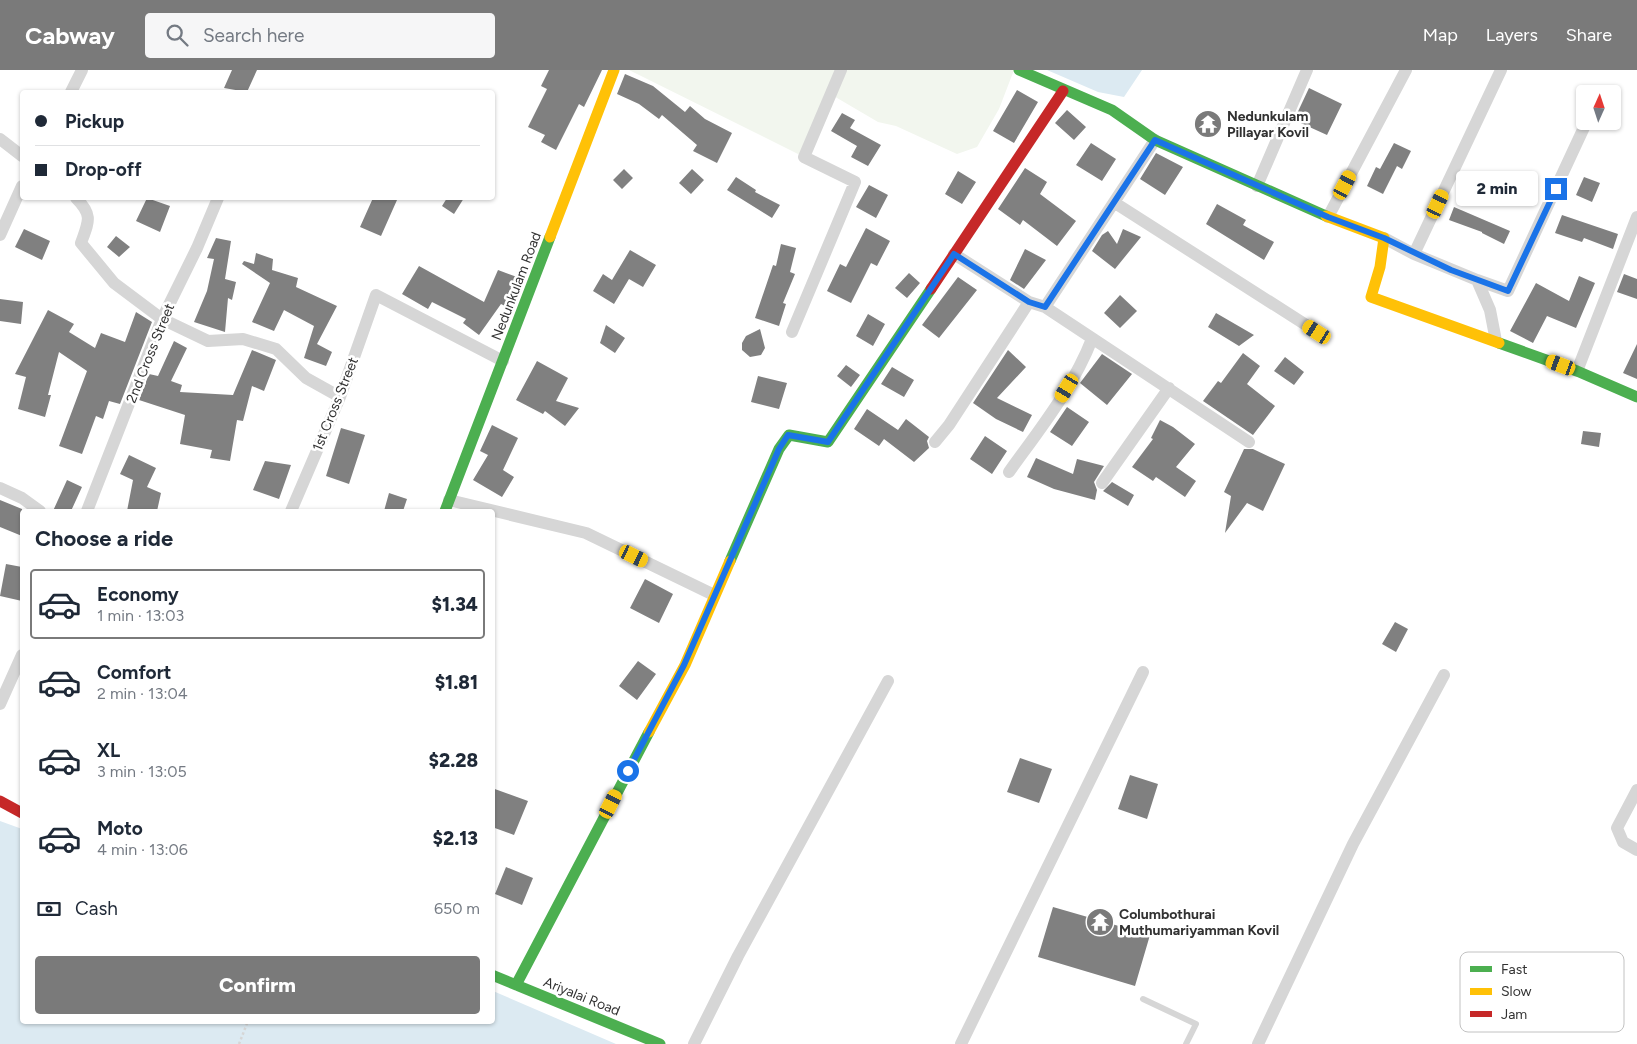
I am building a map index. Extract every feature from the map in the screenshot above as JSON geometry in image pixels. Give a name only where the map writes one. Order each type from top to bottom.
[{"type":"street","points":[[72,90],[82,70]]},
{"type":"street","name":"Nedunkulam Road","points":[[447,506],[614,70]]},
{"type":"street","points":[[792,332],[855,182],[804,157],[841,70]]},
{"type":"street","points":[[1019,70],[1063,91],[1112,110],[1155,140],[1328,217],[1384,238],[1414,254],[1508,291],[1583,130]]},
{"type":"street","points":[[1258,186],[1307,70]]},
{"type":"street","points":[[1328,217],[1406,70]]},
{"type":"street","points":[[1414,254],[1501,70]]},
{"type":"street","points":[[516,985],[684,665],[779,449],[788,435],[828,442],[1063,91]]},
{"type":"street","points":[[0,139],[20,154]]},
{"type":"street","points":[[1045,307],[1155,140]]},
{"type":"street","points":[[0,235],[20,190]]},
{"type":"street","points":[[78,200],[87,210],[89,221],[81,243],[114,283],[162,319],[208,341],[243,339],[276,349],[306,378],[340,397]]},
{"type":"street","name":"2nd Cross Street","points":[[87,509],[162,319],[198,248],[217,200]]},
{"type":"street","points":[[1115,203],[1317,332]]},
{"type":"street","points":[[1577,371],[1637,217]]},
{"type":"street","points":[[1384,238],[1380,267],[1371,297],[1577,371],[1637,397]]},
{"type":"street","points":[[954,254],[1029,302],[1045,307],[1249,442]]},
{"type":"street","points":[[1477,280],[1490,310],[1496,341]]},
{"type":"street","name":"1st Cross Street","points":[[291,509],[340,397],[376,295],[503,362]]},
{"type":"street","points":[[935,442],[949,425],[1029,302]]},
{"type":"street","points":[[1009,472],[1059,401],[1084,360],[1092,339]]},
{"type":"street","points":[[1102,483],[1169,388]]},
{"type":"street","points":[[0,488],[22,498],[37,509]]},
{"type":"street","points":[[447,506],[462,509]]},
{"type":"street","points":[[495,515],[586,533],[714,595]]},
{"type":"street","points":[[0,704],[20,659]]},
{"type":"street","points":[[961,1044],[1143,672]]},
{"type":"street","points":[[1258,1044],[1353,844],[1444,675]]},
{"type":"street","points":[[694,1044],[738,956],[888,680]]},
{"type":"street","points":[[1637,790],[1617,828],[1623,842],[1637,850]]},
{"type":"street","points":[[0,801],[20,812]]},
{"type":"street","name":"Ariyalai Road","points":[[495,976],[660,1044]]},
{"type":"lane","points":[[1143,998],[1196,1024],[1186,1044]]},
{"type":"path","points":[[239,1044],[247,1024]]},
{"type":"shaded area","points":[[629,70],[1014,70],[999,109],[977,147],[957,154],[896,126],[878,122],[832,95],[804,157]]},
{"type":"shaded area","points":[[1047,70],[1142,70],[1124,97],[1098,92]]},
{"type":"shaded area","points":[[0,821],[20,828],[20,1024],[495,1024],[495,992],[616,1044],[0,1044]]},
{"type":"building","points":[[232,70],[257,70],[248,90],[224,88]]},
{"type":"building","points":[[549,70],[602,70],[584,107],[579,104],[556,150],[541,142],[545,135],[528,127],[547,89],[541,86]]},
{"type":"building","points":[[625,74],[653,86],[685,112],[690,106],[705,119],[732,133],[717,163],[693,151],[697,145],[662,115],[659,119],[639,104],[617,94]]},
{"type":"building","points":[[1309,88],[1342,104],[1327,135],[1294,120]]},
{"type":"building","points":[[1017,90],[1038,102],[1014,143],[993,131]]},
{"type":"building","points":[[1067,110],[1086,127],[1074,140],[1055,123]]},
{"type":"building","points":[[842,113],[855,120],[850,128],[881,145],[868,166],[851,157],[857,146],[831,131]]},
{"type":"building","points":[[1091,143],[1116,159],[1102,181],[1076,165]]},
{"type":"building","points":[[1394,143],[1411,151],[1402,169],[1397,166],[1383,194],[1367,186],[1376,167],[1380,169]]},
{"type":"building","points":[[1156,153],[1183,167],[1165,195],[1140,179]]},
{"type":"building","points":[[1025,168],[1047,182],[1040,194],[1076,221],[1057,246],[1023,220],[1020,225],[998,209]]},
{"type":"building","points":[[624,169],[633,178],[622,189],[613,180]]},
{"type":"building","points":[[692,169],[704,180],[691,194],[679,183]]},
{"type":"building","points":[[958,171],[976,182],[962,204],[945,194]]},
{"type":"building","points":[[736,177],[756,190],[755,192],[780,205],[772,218],[727,190]]},
{"type":"building","points":[[1584,177],[1600,183],[1592,202],[1576,195]]},
{"type":"building","points":[[869,185],[888,195],[876,218],[856,207]]},
{"type":"building","points":[[146,200],[153,200],[170,206],[160,232],[136,221]]},
{"type":"building","points":[[372,200],[397,200],[381,236],[360,227]]},
{"type":"building","points":[[446,200],[463,200],[454,214],[442,206]]},
{"type":"building","points":[[1217,204],[1246,220],[1243,225],[1274,242],[1264,260],[1206,224]]},
{"type":"building","points":[[1454,207],[1510,231],[1504,244],[1482,232],[1449,220]]},
{"type":"building","points":[[1562,215],[1618,234],[1613,249],[1584,238],[1582,242],[1555,233]]},
{"type":"building","points":[[866,228],[890,241],[877,266],[871,263],[851,303],[827,291],[840,264],[846,267]]},
{"type":"building","points":[[24,229],[50,241],[42,260],[15,247]]},
{"type":"building","points":[[1123,229],[1141,237],[1115,269],[1092,251],[1102,235],[1108,231],[1117,244]]},
{"type":"building","points":[[116,236],[130,247],[119,257],[107,247]]},
{"type":"building","points":[[216,238],[231,241],[225,279],[236,282],[232,300],[228,298],[225,332],[194,322],[207,291],[214,259],[207,258]]},
{"type":"building","points":[[781,244],[796,248],[790,272],[795,274],[783,303],[786,304],[779,326],[755,318],[773,265],[776,266]]},
{"type":"building","points":[[1025,249],[1046,260],[1024,289],[1010,280]]},
{"type":"building","points":[[630,250],[656,265],[643,287],[629,279],[614,304],[593,291],[603,274],[612,280]]},
{"type":"building","points":[[256,253],[273,259],[272,270],[298,278],[296,287],[337,306],[317,344],[332,352],[326,366],[304,358],[314,326],[284,310],[274,331],[252,322],[270,283],[242,264],[244,261],[254,264]]},
{"type":"building","points":[[419,266],[484,302],[498,270],[517,277],[505,306],[501,304],[479,335],[463,323],[466,319],[432,302],[428,309],[402,294]]},
{"type":"building","points":[[909,273],[920,283],[907,298],[895,288]]},
{"type":"building","points":[[1624,274],[1637,279],[1637,299],[1617,292]]},
{"type":"building","points":[[1579,276],[1595,283],[1576,328],[1547,316],[1533,343],[1510,331],[1536,283],[1569,301]]},
{"type":"building","points":[[958,277],[977,290],[939,338],[922,325]]},
{"type":"building","points":[[1120,295],[1137,311],[1120,328],[1104,313]]},
{"type":"building","points":[[0,299],[23,302],[21,324],[0,321]]},
{"type":"building","points":[[48,310],[74,324],[69,332],[95,348],[101,333],[125,342],[136,312],[152,322],[120,404],[109,401],[103,419],[96,416],[82,454],[59,446],[87,371],[59,352],[48,395],[51,395],[45,417],[18,409],[26,377],[15,374]]},
{"type":"building","points":[[1216,313],[1254,335],[1239,346],[1208,327]]},
{"type":"building","points":[[868,314],[885,324],[873,346],[856,336]]},
{"type":"building","points":[[606,325],[625,338],[615,353],[600,343]]},
{"type":"building","points":[[760,329],[765,348],[761,355],[750,357],[742,350],[742,343],[746,336]]},
{"type":"building","points":[[174,341],[187,348],[171,381],[182,385],[180,392],[233,395],[252,350],[276,360],[264,391],[252,386],[243,421],[237,420],[230,461],[210,458],[212,450],[180,444],[185,415],[139,400],[149,374],[158,376]]},
{"type":"building","points":[[1637,344],[1637,379],[1623,373]]},
{"type":"building","points":[[1008,350],[1026,367],[997,398],[1032,415],[1023,432],[996,419],[973,403]]},
{"type":"building","points":[[1243,353],[1260,366],[1247,384],[1275,406],[1253,435],[1203,401],[1218,381],[1221,383]]},
{"type":"building","points":[[1102,354],[1132,374],[1107,405],[1080,383]]},
{"type":"building","points":[[1285,357],[1304,372],[1294,385],[1274,371]]},
{"type":"building","points":[[537,361],[568,378],[556,401],[579,408],[565,426],[545,411],[543,414],[516,400]]},
{"type":"building","points":[[846,365],[860,375],[851,387],[837,376]]},
{"type":"building","points":[[892,367],[914,380],[904,397],[881,384]]},
{"type":"building","points":[[758,376],[787,383],[779,409],[751,402]]},
{"type":"building","points":[[1067,407],[1089,422],[1072,446],[1050,432]]},
{"type":"building","points":[[867,409],[898,430],[906,419],[929,437],[927,441],[929,448],[914,462],[884,439],[879,446],[854,429]]},
{"type":"building","points":[[1160,420],[1173,427],[1195,444],[1176,467],[1196,481],[1185,497],[1156,477],[1153,481],[1132,467],[1153,439],[1151,438]]},
{"type":"building","points":[[492,425],[518,438],[503,470],[514,477],[502,497],[473,480],[488,455],[480,451]]},
{"type":"building","points":[[341,428],[365,435],[349,484],[326,476]]},
{"type":"building","points":[[1583,431],[1601,433],[1599,447],[1581,444]]},
{"type":"building","points":[[985,436],[1007,451],[992,474],[970,459]]},
{"type":"building","points":[[1244,449],[1253,449],[1285,464],[1263,511],[1247,503],[1225,533],[1231,496],[1224,492]]},
{"type":"building","points":[[129,455],[156,468],[147,487],[161,493],[157,509],[127,509],[133,480],[120,474]]},
{"type":"building","points":[[1036,458],[1073,474],[1077,459],[1104,466],[1094,482],[1097,490],[1095,500],[1054,489],[1027,477]]},
{"type":"building","points":[[265,461],[291,465],[279,499],[253,490]]},
{"type":"building","points":[[67,480],[82,487],[72,509],[54,509]]},
{"type":"building","points":[[1112,482],[1134,495],[1128,506],[1103,491]]},
{"type":"building","points":[[389,493],[407,499],[404,509],[385,509]]},
{"type":"building","points":[[0,500],[22,509],[20,509],[20,535],[0,527]]},
{"type":"building","points":[[6,564],[20,567],[20,601],[0,596]]},
{"type":"building","points":[[645,579],[673,594],[659,623],[630,608]]},
{"type":"building","points":[[1395,622],[1408,629],[1396,652],[1382,644]]},
{"type":"building","points":[[638,661],[656,674],[637,700],[619,686]]},
{"type":"building","points":[[1020,758],[1052,769],[1039,803],[1007,792]]},
{"type":"building","points":[[1130,775],[1158,784],[1147,819],[1118,809]]},
{"type":"building","points":[[495,789],[528,801],[514,835],[495,828]]},
{"type":"building","points":[[506,867],[533,878],[522,905],[495,894]]},
{"type":"building","points":[[1053,907],[1150,935],[1135,986],[1038,957]]},
{"type":"traffic: fast","points":[[1019,70],[1112,110],[1155,140],[1326,216]]},
{"type":"traffic: fast","points":[[446,509],[550,237]]},
{"type":"traffic: fast","points":[[730,561],[779,449],[789,435],[828,442],[931,289]]},
{"type":"traffic: fast","points":[[1499,343],[1577,371],[1637,397]]},
{"type":"traffic: fast","points":[[516,985],[649,732]]},
{"type":"traffic: fast","points":[[495,976],[660,1044]]},
{"type":"traffic: slow","points":[[550,237],[614,70]]},
{"type":"traffic: slow","points":[[1326,216],[1384,238],[1380,267],[1371,297],[1499,343]]},
{"type":"traffic: slow","points":[[649,732],[685,665],[730,561]]},
{"type":"traffic: jam","points":[[931,289],[1063,91]]},
{"type":"traffic: jam","points":[[0,801],[20,812]]},
{"type":"place","name":"Nedunkulam Pillayar Kovil","points":[[1208,124]]},
{"type":"place","name":"Columbothurai Muthumariyamman Kovil","points":[[1100,922]]},
{"type":"route","points":[[628,771],[684,665],[779,449],[788,435],[828,442],[954,254],[1029,302],[1045,307],[1155,140],[1328,217],[1384,238],[1414,254],[1451,270],[1508,291],[1556,189]]}]
